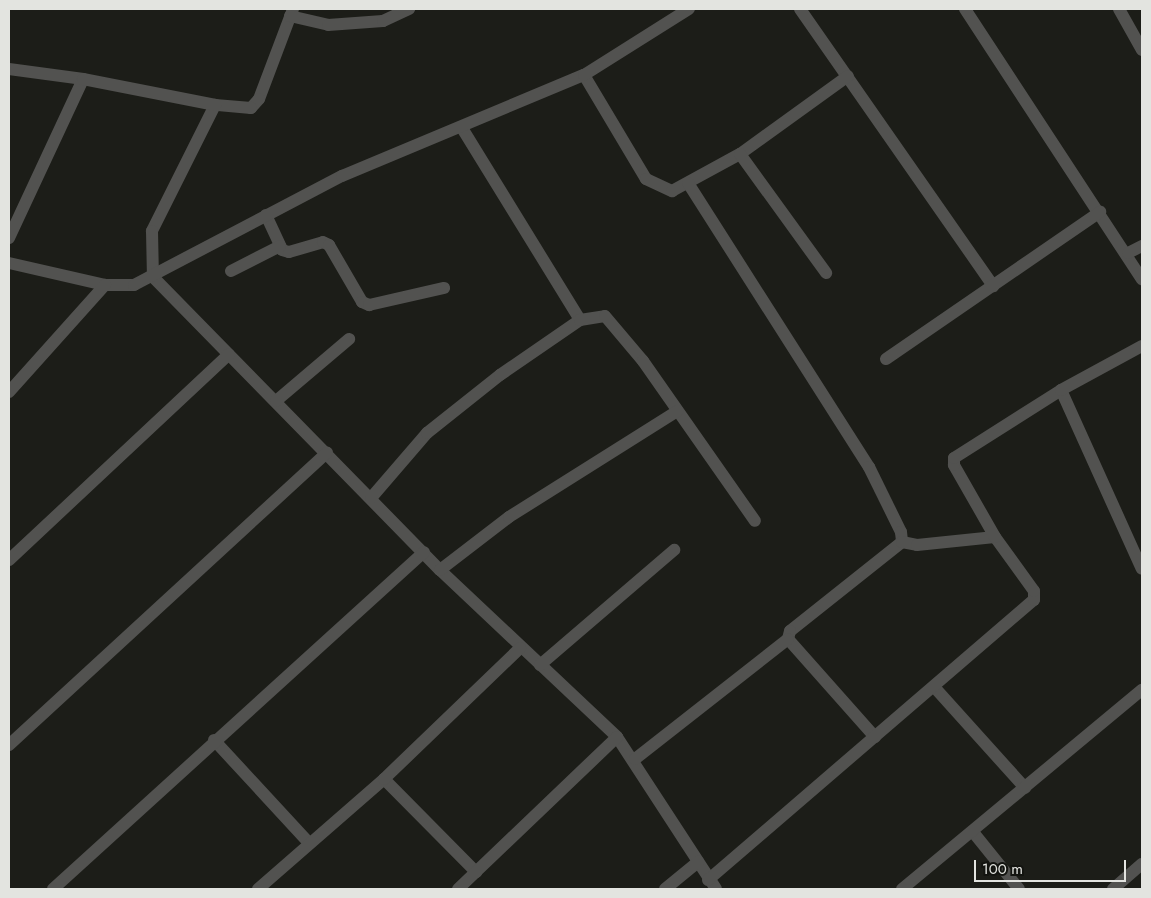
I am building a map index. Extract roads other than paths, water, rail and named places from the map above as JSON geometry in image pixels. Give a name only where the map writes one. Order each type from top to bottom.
[{"type":"street","points":[[9,69],[83,79],[215,105],[251,108],[259,99],[291,12],[328,25],[382,22],[409,9]]},
{"type":"street","points":[[9,263],[105,285],[134,285],[153,277],[342,176],[462,128],[584,75],[689,9]]},
{"type":"street","points":[[800,9],[993,286]]},
{"type":"street","points":[[965,9],[1128,253],[1142,279]]},
{"type":"street","points":[[1118,9],[1142,50]]},
{"type":"street","points":[[584,75],[646,179],[672,191],[740,154],[848,76]]},
{"type":"street","points":[[9,238],[83,79]]},
{"type":"street","points":[[215,105],[152,231],[153,277],[440,570],[520,648],[617,737],[635,759],[712,884],[875,736],[936,689],[1034,600],[1034,591],[995,537],[954,465],[954,458],[1061,390],[1142,346]]},
{"type":"street","points":[[462,128],[580,320]]},
{"type":"street","points":[[740,154],[826,273]]},
{"type":"street","points":[[688,183],[869,467],[902,542]]},
{"type":"street","points":[[886,359],[1100,212]]},
{"type":"street","points":[[266,215],[280,246],[289,252],[323,242],[328,245],[362,302],[369,305],[444,288]]},
{"type":"street","points":[[231,271],[280,246]]},
{"type":"street","points":[[1128,253],[1142,246]]},
{"type":"street","points":[[9,392],[105,285]]},
{"type":"street","points":[[371,498],[427,433],[580,320],[605,316],[612,320],[756,521]]},
{"type":"street","points":[[276,401],[349,340]]},
{"type":"street","points":[[9,560],[229,354]]},
{"type":"street","points":[[1061,390],[1142,569]]},
{"type":"street","points":[[440,570],[509,517],[677,411]]},
{"type":"street","points":[[9,745],[327,454]]},
{"type":"street","points":[[635,759],[788,639],[790,631],[902,542],[918,545],[995,537]]},
{"type":"street","points":[[540,665],[674,550]]},
{"type":"street","points":[[53,889],[214,740],[424,552]]},
{"type":"street","points":[[788,639],[875,736]]},
{"type":"street","points":[[258,889],[308,843],[384,779],[520,648]]},
{"type":"street","points":[[936,689],[1025,788]]},
{"type":"street","points":[[902,889],[1142,690]]},
{"type":"street","points":[[458,889],[617,737]]},
{"type":"street","points":[[214,740],[308,843]]},
{"type":"street","points":[[384,779],[476,872]]},
{"type":"street","points":[[973,832],[1019,889]]},
{"type":"street","points":[[665,889],[698,862]]},
{"type":"street","points":[[1113,889],[1142,864]]}]
